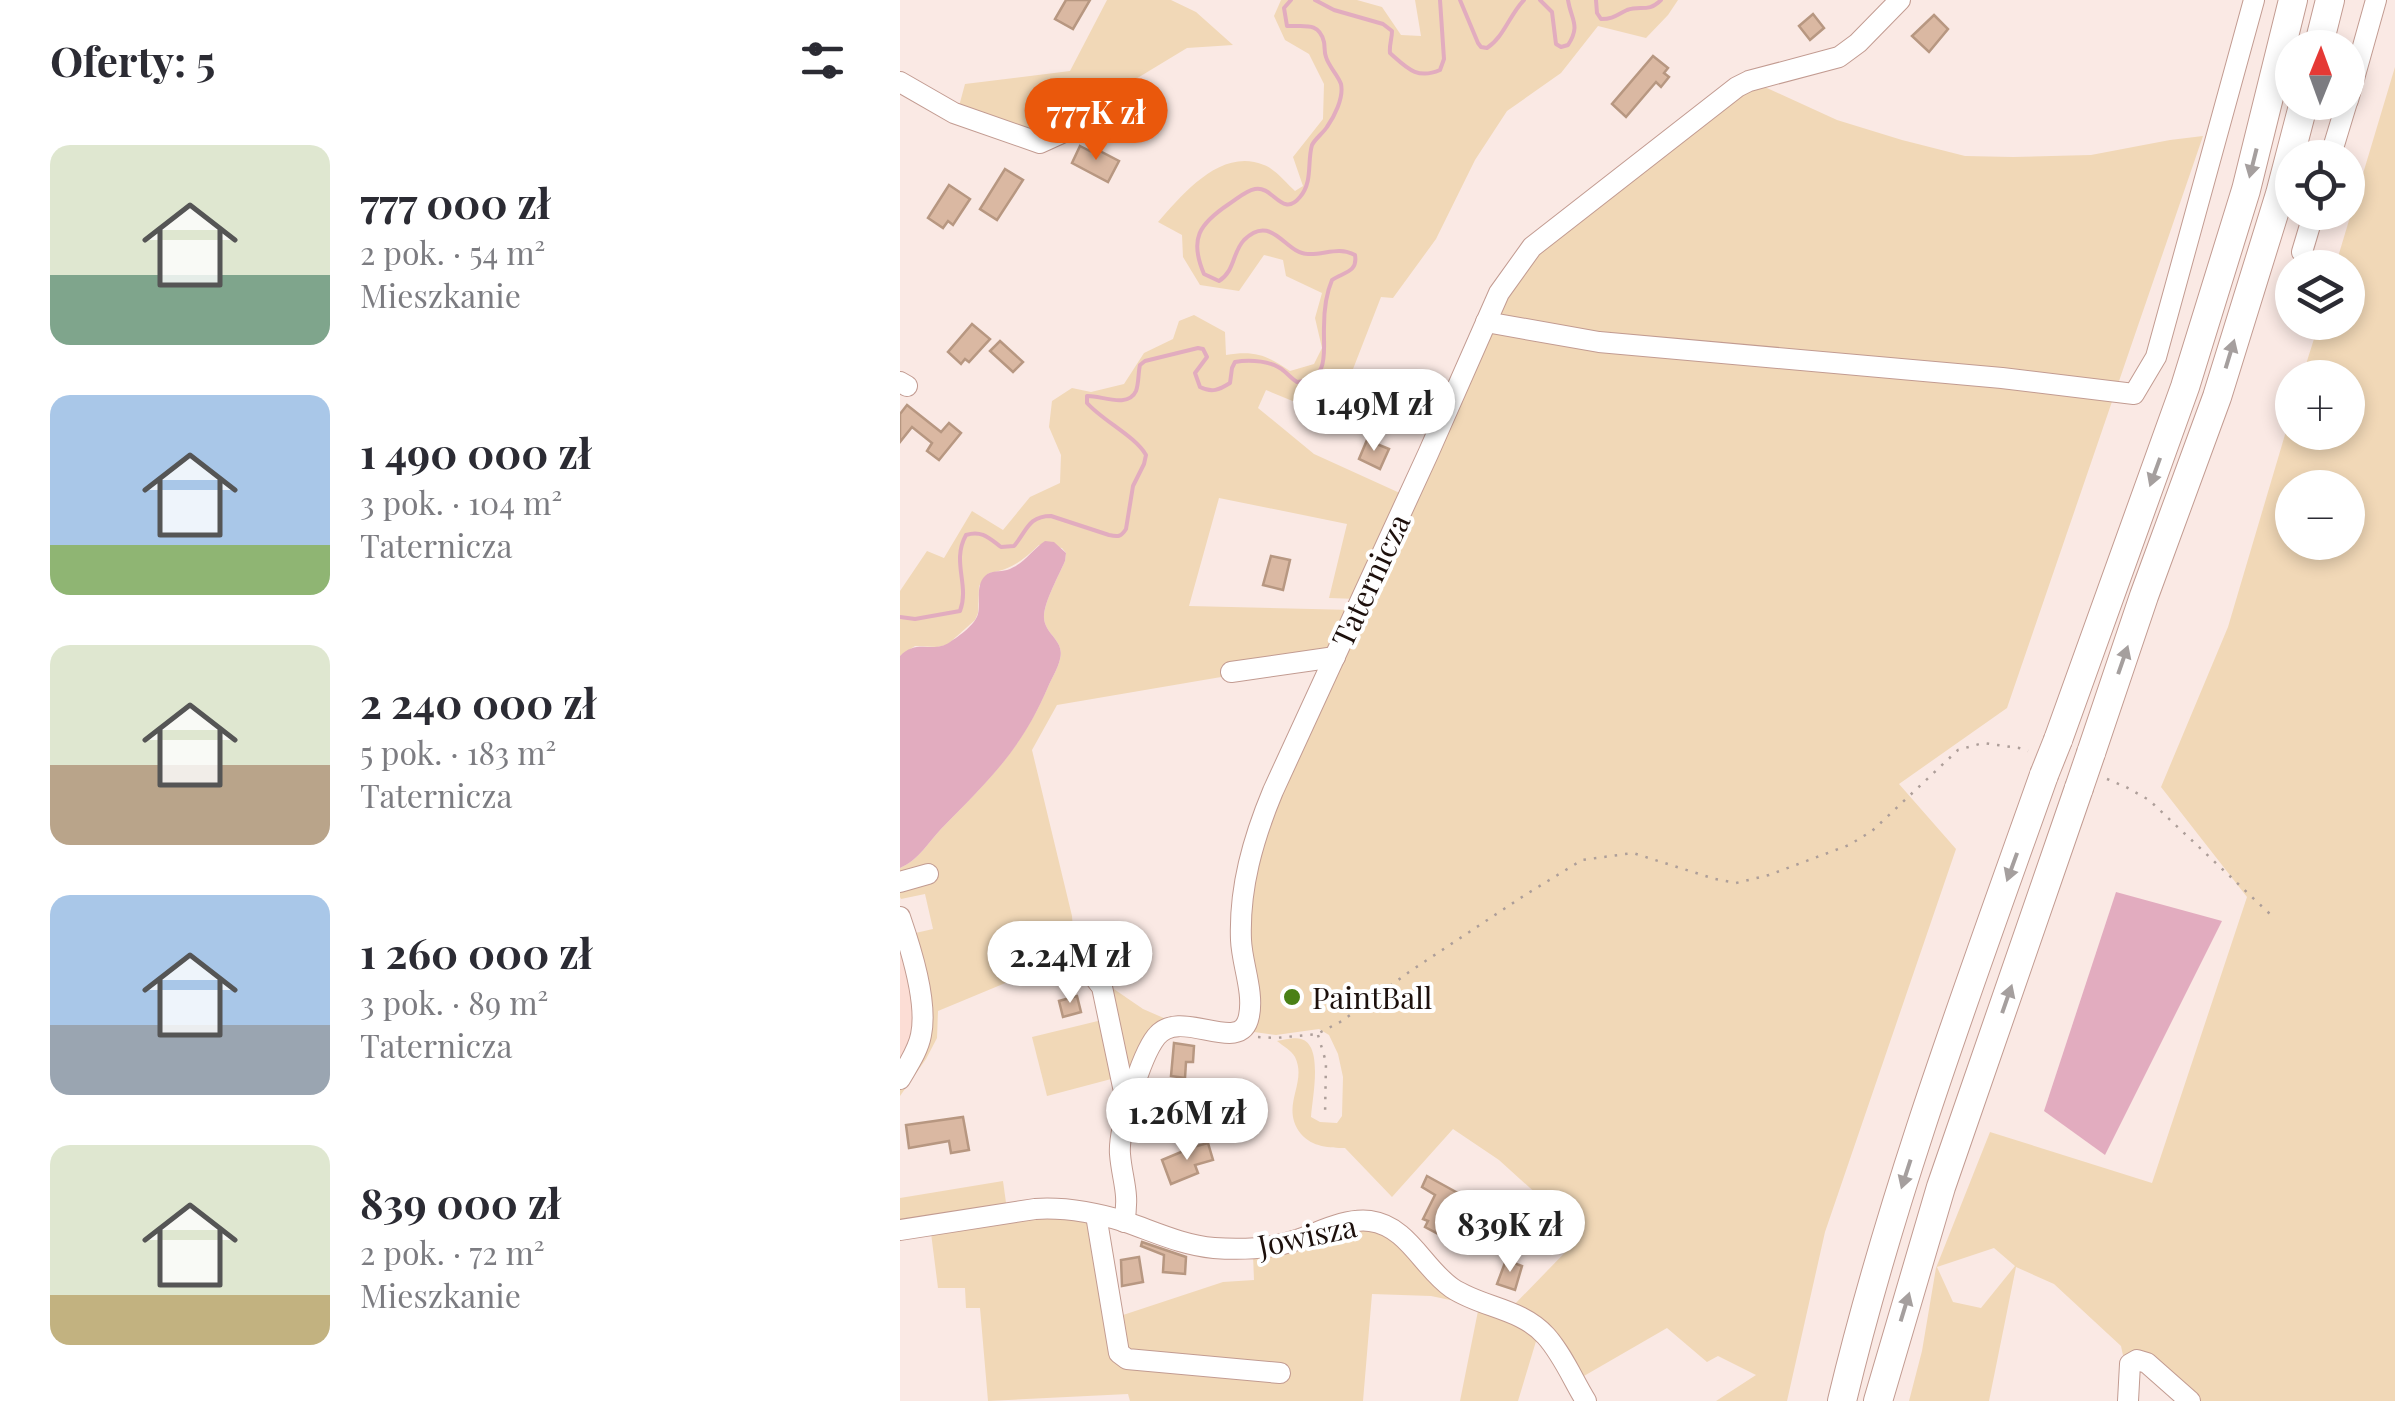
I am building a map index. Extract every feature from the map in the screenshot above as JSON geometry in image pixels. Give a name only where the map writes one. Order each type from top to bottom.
[{"type":"highway","points":[[1842,1401],[1904,1178],[2185,386],[2246,190],[2293,0]]},
{"type":"highway","points":[[2322,30],[2330,0]]},
{"type":"highway","points":[[1878,1401],[1940,1188],[2144,596],[2217,397],[2299,120]]},
{"type":"street","name":"Taternicza","points":[[1242,1028],[1250,1016],[1241,918],[1250,857],[1273,791],[1498,294],[1532,247],[1742,84],[1839,56],[1858,43],[1900,0]]},
{"type":"street","points":[[1486,322],[1599,342],[2002,378],[2134,394],[2156,357],[2254,0]]},
{"type":"street","points":[[2365,38],[2376,0]]},
{"type":"street","points":[[900,82],[954,113],[1040,142],[1116,108],[1128,110]]},
{"type":"street","points":[[1231,672],[1335,657]]},
{"type":"street","points":[[900,882],[928,874]]},
{"type":"street","points":[[900,917],[917,972],[922,1029],[900,1079]]},
{"type":"street","points":[[1074,952],[1102,987],[1122,1087],[1130,1103]]},
{"type":"street","points":[[1124,1222],[1128,1193],[1120,1143],[1148,1050],[1162,1030],[1180,1025],[1226,1033],[1242,1028]]},
{"type":"street","name":"Jowisza","points":[[900,1230],[1045,1208],[1096,1214],[1211,1248],[1257,1248],[1347,1223],[1370,1221],[1400,1235],[1449,1286],[1520,1316],[1538,1328],[1558,1352],[1586,1401]]},
{"type":"street","points":[[1096,1214],[1118,1353],[1126,1359],[1280,1373]]},
{"type":"street","points":[[2128,1401],[2130,1364],[2137,1360],[2147,1363],[2190,1401]]},
{"type":"path","points":[[1242,1028],[1259,1038],[1317,1034],[1582,860],[1634,854],[1736,883],[1794,866]]},
{"type":"path","points":[[1317,1034],[1326,1062],[1325,1116]]},
{"type":"shaded area","points":[[1107,0],[1171,0],[1196,12],[1233,45],[1187,48],[1040,137],[958,110],[965,84],[1070,71]]},
{"type":"shaded area","points":[[1281,0],[1357,0],[1382,7],[1401,35],[1421,36],[1415,0],[1678,0],[1646,38],[1598,26],[1561,73],[1507,111],[1475,160],[1436,239],[1393,298],[1381,297],[1334,418],[1266,390],[1258,408],[1314,454],[1402,494],[1358,599],[1329,598],[1347,524],[1219,498],[1189,606],[1353,610],[1332,654],[1057,705],[1032,750],[1072,916],[1074,942],[1066,946],[1076,964],[1037,970],[938,1011],[937,1038],[900,1096],[900,1088],[920,1052],[911,934],[933,929],[925,894],[901,899],[900,868],[918,855],[990,778],[1038,709],[1060,659],[1060,647],[1044,618],[1066,553],[1062,548],[1039,545],[1016,564],[989,573],[979,586],[975,620],[947,645],[915,646],[900,656],[900,591],[927,551],[944,558],[972,511],[1003,530],[1030,497],[1060,483],[1061,455],[1049,427],[1052,401],[1072,388],[1091,392],[1124,384],[1144,353],[1173,339],[1179,321],[1194,315],[1225,332],[1226,355],[1260,355],[1290,371],[1314,364],[1322,348],[1315,318],[1322,293],[1286,276],[1283,260],[1264,255],[1239,291],[1200,285],[1183,257],[1182,235],[1158,222],[1204,176],[1233,162],[1264,165],[1295,191],[1303,186],[1293,157],[1323,119],[1324,84],[1309,54],[1285,40],[1274,16]]},
{"type":"shaded area","points":[[2395,67],[2395,1401],[2198,1401],[2124,1360],[2121,1346],[2054,1284],[2016,1267],[1989,1401],[1909,1401],[1936,1268],[1990,1132],[2152,1183],[2247,897],[2161,787],[2228,627],[2280,450],[2365,450],[2365,360],[2307,360],[2314,340],[2365,340],[2365,250],[2340,250],[2346,230],[2365,230],[2365,167]],"holes":[[[1994,1248],[2015,1266],[1981,1308],[1953,1302],[1937,1267]]]},
{"type":"shaded area","points":[[1756,83],[1837,120],[1965,156],[2091,155],[2203,136],[2007,708],[1899,784],[1956,849],[1825,1232],[1787,1401],[1716,1401],[1756,1375],[1718,1356],[1707,1362],[1667,1328],[1577,1380],[1512,1307],[1582,1235],[1499,1160],[1453,1129],[1392,1197],[1345,1148],[1322,1146],[1305,1138],[1293,1114],[1298,1067],[1293,1055],[1277,1041],[1292,1038],[1308,1043],[1315,1062],[1311,1117],[1320,1122],[1337,1123],[1342,1116],[1343,1077],[1338,1054],[1329,1035],[1319,1029],[1276,1035],[1254,1032],[1244,942],[1253,858],[1533,248]]},
{"type":"shaded area","points":[[1045,541],[1054,542],[1066,553],[1044,612],[1045,624],[1060,647],[1056,669],[1027,729],[1003,762],[918,855],[900,868],[900,656],[913,648],[944,645],[962,633],[978,614],[979,589],[985,576],[1013,568]]},
{"type":"shaded area","points":[[2116,892],[2222,921],[2105,1155],[2044,1111]]},
{"type":"shaded area","points":[[900,951],[905,955],[919,1022],[900,1062]]},
{"type":"shaded area","points":[[1108,985],[1143,1009],[1166,1019],[1127,1077]]},
{"type":"shaded area","points":[[1102,1020],[1115,1078],[1047,1096],[1032,1037]]},
{"type":"shaded area","points":[[1003,1181],[1007,1210],[900,1225],[900,1198]]},
{"type":"shaded area","points":[[1037,1212],[1085,1216],[1093,1227],[1113,1354],[1125,1365],[1283,1378],[1284,1367],[1129,1353],[1121,1343],[1117,1317],[1223,1282],[1254,1280],[1253,1255],[1361,1224],[1395,1235],[1459,1295],[1527,1324],[1546,1342],[1569,1376],[1566,1378],[1537,1338],[1518,1401],[1460,1401],[1479,1306],[1431,1296],[1372,1294],[1363,1401],[1130,1401],[1128,1394],[988,1401],[980,1308],[966,1308],[965,1288],[938,1288],[931,1233],[963,1223]]},
{"type":"building","points":[[1066,0],[1090,0],[1073,29],[1055,19]]},
{"type":"building","points":[[1813,14],[1824,28],[1810,40],[1799,26]]},
{"type":"building","points":[[1934,15],[1948,29],[1929,52],[1912,36]]},
{"type":"building","points":[[1653,56],[1668,68],[1664,73],[1669,77],[1661,87],[1656,82],[1626,117],[1612,104]]},
{"type":"building","points":[[1080,146],[1090,151],[1092,147],[1119,161],[1108,182],[1072,163]]},
{"type":"building","points":[[1005,169],[1023,180],[997,220],[980,209]]},
{"type":"building","points":[[949,185],[970,199],[953,225],[948,221],[943,228],[928,218]]},
{"type":"building","points":[[972,324],[990,339],[969,362],[965,359],[961,364],[948,352]]},
{"type":"building","points":[[1000,341],[1023,362],[1013,372],[990,351]]},
{"type":"building","points":[[907,405],[941,432],[949,423],[961,433],[939,460],[927,451],[932,443],[912,427],[900,442],[900,414]]},
{"type":"building","points":[[1367,440],[1389,449],[1380,469],[1359,459]]},
{"type":"building","points":[[1271,556],[1290,560],[1283,590],[1263,585]]},
{"type":"building","points":[[1077,996],[1081,1012],[1063,1017],[1059,1001]]},
{"type":"building","points":[[1174,1043],[1194,1046],[1193,1062],[1186,1062],[1185,1078],[1171,1076]]},
{"type":"building","points":[[1156,1096],[1174,1100],[1170,1119],[1151,1115]]},
{"type":"building","points":[[963,1117],[969,1150],[951,1153],[949,1141],[909,1148],[906,1125]]},
{"type":"building","points":[[1208,1143],[1213,1160],[1195,1165],[1198,1173],[1171,1184],[1162,1160]]},
{"type":"building","points":[[1427,1176],[1465,1197],[1442,1236],[1425,1227],[1428,1221],[1423,1219],[1435,1195],[1422,1187]]},
{"type":"building","points":[[1142,1242],[1186,1257],[1185,1274],[1163,1272],[1164,1255],[1141,1246]]},
{"type":"building","points":[[1139,1257],[1143,1282],[1122,1286],[1121,1260]]},
{"type":"building","points":[[1506,1260],[1522,1266],[1515,1290],[1497,1284]]},
{"type":"waterway","points":[[900,617],[915,619],[960,611],[960,555],[966,535],[981,534],[1001,547],[1014,546],[1029,525],[1051,516],[1109,535],[1122,534],[1133,486],[1146,455],[1087,403],[1087,396],[1120,400],[1132,396],[1140,365],[1145,361],[1203,349],[1207,357],[1195,373],[1200,387],[1212,390],[1230,383],[1235,362],[1274,365],[1297,382],[1308,380],[1320,370],[1328,291],[1332,280],[1352,269],[1355,255],[1343,251],[1300,252],[1263,230],[1244,240],[1219,281],[1204,274],[1197,251],[1204,226],[1248,191],[1261,189],[1288,204],[1300,197],[1308,178],[1312,145],[1338,107],[1341,84],[1327,61],[1322,35],[1310,27],[1287,26],[1284,8],[1291,0]]},
{"type":"waterway","points":[[1315,0],[1334,10],[1383,24],[1392,31],[1390,53],[1407,68],[1425,74],[1440,70],[1444,59],[1440,0]]},
{"type":"waterway","points":[[1460,0],[1478,43],[1487,48],[1524,0]]},
{"type":"waterway","points":[[1540,0],[1552,12],[1556,44],[1561,47],[1568,45],[1574,32],[1568,0]]},
{"type":"waterway","points":[[1596,0],[1601,19],[1648,8],[1661,0]]},
{"type":"place","name":"PaintBall","points":[[1292,997]]}]
